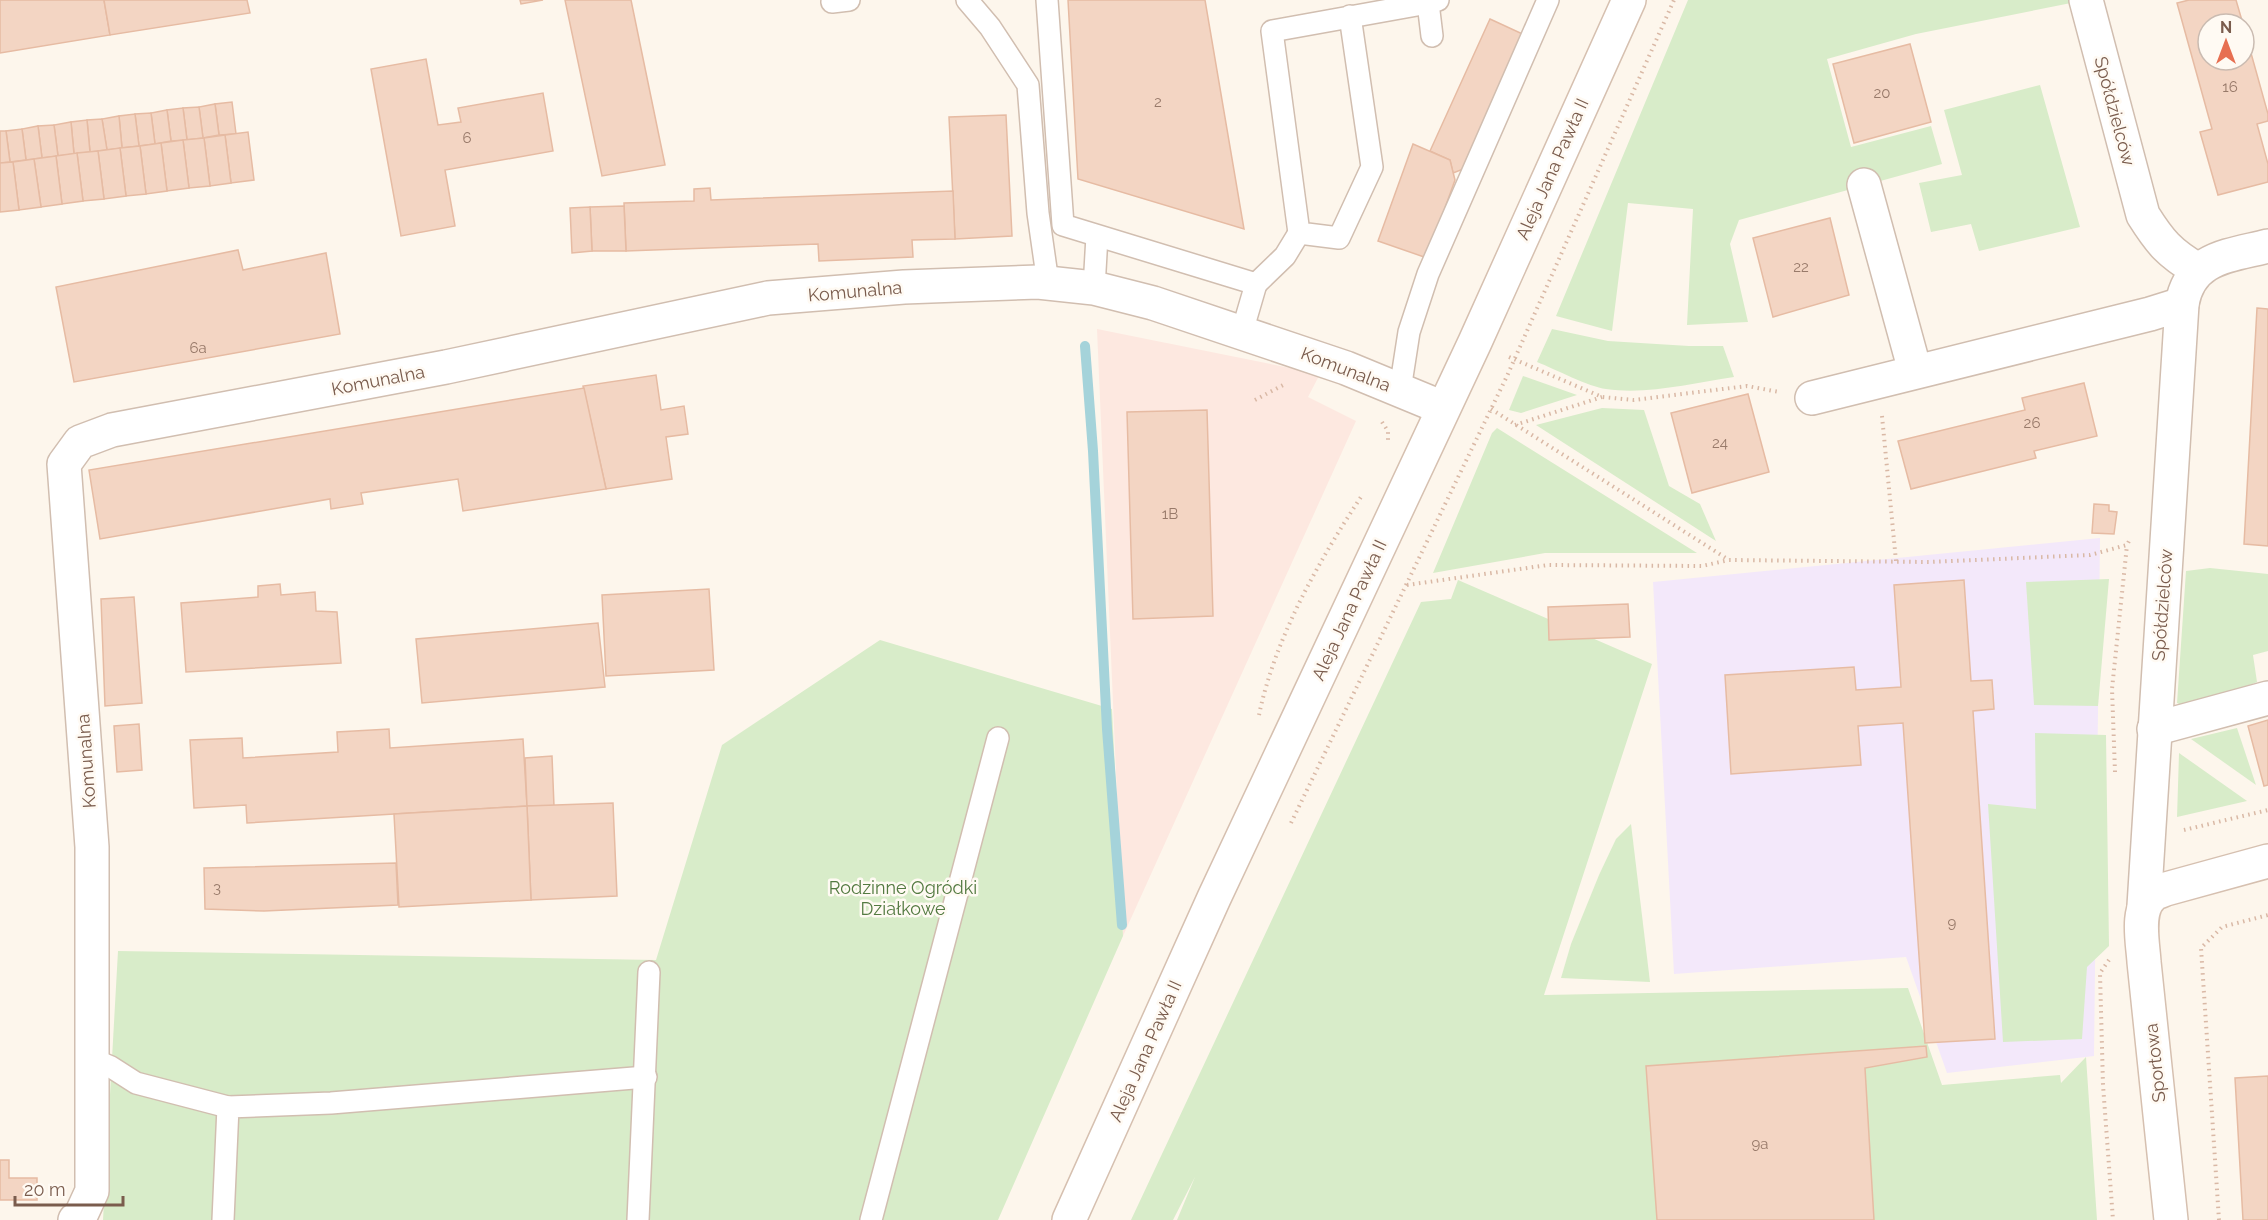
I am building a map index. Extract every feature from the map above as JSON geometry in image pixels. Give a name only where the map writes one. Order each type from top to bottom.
[{"type":"street","name":"Aleja Jana Pawła II","points":[[1069,1220],[1209,909],[1475,342],[1629,0]]},
{"type":"street","name":"Spółdzielców","points":[[2086,0],[2143,215],[2159,242],[2179,259],[2198,270],[2184,287],[2182,304],[2144,906]]},
{"type":"street","points":[[1864,185],[1915,371]]},
{"type":"street","points":[[2198,270],[2219,258],[2268,246]]},
{"type":"street","name":"Komunalna","points":[[79,1219],[92,1191],[93,847],[64,465],[80,442],[112,430],[446,367],[768,298],[904,287],[1048,283],[1094,288],[1154,303],[1346,368],[1443,408]]},
{"type":"street","points":[[1812,398],[2150,314],[2182,304]]},
{"type":"street","points":[[2154,729],[2268,698]]},
{"type":"street","points":[[2144,906],[2153,895],[2166,889],[2268,861]]},
{"type":"street","name":"Sportowa","points":[[2144,906],[2142,929],[2170,1220]]},
{"type":"lane","points":[[967,0],[990,27],[1028,85],[1038,213],[1048,283]]},
{"type":"lane","points":[[1047,0],[1063,225],[1256,284]]},
{"type":"lane","points":[[1400,390],[1409,332],[1428,274],[1548,0]]},
{"type":"lane","points":[[1242,332],[1256,284],[1285,255],[1299,233],[1272,31],[1433,1],[1432,36]]},
{"type":"lane","points":[[1299,233],[1340,237],[1372,167],[1350,16]]},
{"type":"lane","points":[[1094,288],[1097,236]]},
{"type":"lane","points":[[871,1220],[998,738]]},
{"type":"lane","points":[[638,1220],[649,972]]},
{"type":"lane","points":[[92,1059],[111,1067],[136,1083],[228,1107],[331,1103],[646,1077]]},
{"type":"lane","points":[[223,1220],[228,1107]]},
{"type":"path","points":[[1288,830],[1491,409],[1674,0]]},
{"type":"path","points":[[1512,358],[1602,397],[1634,400],[1747,386],[1812,398]]},
{"type":"path","points":[[1879,380],[1896,561]]},
{"type":"path","points":[[1515,425],[1602,397]]},
{"type":"path","points":[[1491,409],[1729,560]]},
{"type":"path","points":[[1406,585],[1548,565],[1702,566],[1729,560],[1929,562],[2090,555],[2127,545],[2134,530]]},
{"type":"path","points":[[2219,1220],[2201,948],[2222,927],[2268,915]]},
{"type":"shaded area","points":[[1097,329],[1320,374],[1308,397],[1356,421],[1123,936]]},
{"type":"shaded area","points":[[2100,538],[2094,1056],[1947,1073],[1906,957],[1674,974],[1653,582]]},
{"type":"green space","points":[[1688,0],[2070,0],[2071,3],[1916,34],[1827,59],[1851,147],[1931,126],[1942,164],[1739,220],[1730,244],[1748,322],[1687,325],[1693,209],[1628,203],[1612,331],[1556,316]]},
{"type":"green space","points":[[2040,85],[2080,227],[1979,251],[1971,224],[1931,232],[1919,183],[1962,175],[1944,110]]},
{"type":"green space","points":[[1552,329],[1608,341],[1723,346],[1734,377],[1654,389],[1599,388],[1537,362]]},
{"type":"green space","points":[[1523,376],[1577,395],[1521,413],[1509,410]]},
{"type":"green space","points":[[1602,408],[1644,410],[1669,486],[1700,504],[1716,541],[1536,425]]},
{"type":"green space","points":[[1497,428],[1697,553],[1545,553],[1433,573],[1492,433]]},
{"type":"green space","points":[[2210,568],[2268,574],[2268,651],[2253,655],[2257,682],[2190,709],[2177,703],[2186,571]]},
{"type":"green space","points":[[2109,579],[2098,706],[2034,705],[2026,582]]},
{"type":"green space","points":[[1458,580],[1652,664],[1544,995],[1908,988],[1942,1085],[2060,1075],[2061,1083],[2086,1057],[2097,1220],[1177,1220],[1195,1177],[1173,1220],[1131,1220],[1421,602],[1451,599]]},
{"type":"green space","name":"Rodzinne Ogródki Działkowe","points":[[880,640],[1112,709],[1123,936],[998,1220],[103,1220],[118,951],[656,960],[722,745]]},
{"type":"green space","points":[[2237,728],[2256,785],[2191,739]]},
{"type":"green space","points":[[2035,733],[2106,735],[2109,946],[2087,967],[2082,1039],[2003,1042],[1988,804],[2036,809]]},
{"type":"green space","points":[[2179,753],[2247,801],[2177,817]]},
{"type":"green space","points":[[1631,824],[1650,982],[1561,978],[1571,944],[1599,875],[1616,839]]},
{"type":"building","points":[[0,0],[104,0],[110,35],[0,53]]},
{"type":"building","points":[[104,0],[247,0],[250,13],[110,35]]},
{"type":"building","points":[[520,0],[543,0],[521,4]]},
{"type":"building","points":[[565,0],[631,0],[665,165],[602,176]]},
{"type":"building","points":[[1068,0],[1205,0],[1244,229],[1078,179]]},
{"type":"building","points":[[2189,0],[2236,0],[2240,12],[2196,12],[2196,71],[2177,3]]},
{"type":"building","points":[[1490,19],[1540,42],[1487,160],[1453,173],[1450,160],[1430,151]]},
{"type":"building","points":[[1910,44],[1931,122],[1854,143],[1833,64]]},
{"type":"building","points":[[426,59],[438,125],[461,122],[458,108],[543,93],[553,151],[445,170],[455,226],[401,236],[371,69]]},
{"type":"building","points":[[2256,71],[2268,114],[2268,121],[2257,124],[2268,164],[2268,182],[2218,195],[2200,132],[2212,129],[2196,72]]},
{"type":"building","points":[[232,102],[236,134],[219,135],[215,104]]},
{"type":"building","points":[[215,104],[219,135],[203,138],[199,107]]},
{"type":"building","points":[[199,107],[203,138],[187,140],[183,108]]},
{"type":"building","points":[[183,108],[187,140],[171,141],[167,110]]},
{"type":"building","points":[[167,110],[171,141],[155,144],[151,113]]},
{"type":"building","points":[[151,113],[155,144],[139,146],[135,114]]},
{"type":"building","points":[[135,114],[139,146],[122,148],[119,116]]},
{"type":"building","points":[[1006,115],[1012,236],[955,239],[949,117]]},
{"type":"building","points":[[119,116],[122,148],[107,150],[102,119]]},
{"type":"building","points":[[102,119],[107,150],[90,152],[87,120]]},
{"type":"building","points":[[87,120],[90,152],[74,154],[71,122]]},
{"type":"building","points":[[71,122],[74,154],[58,156],[54,125]]},
{"type":"building","points":[[54,125],[58,156],[42,158],[38,126]]},
{"type":"building","points":[[38,126],[42,158],[26,160],[22,129]]},
{"type":"building","points":[[22,129],[26,160],[10,162],[6,131]]},
{"type":"building","points":[[0,131],[6,131],[10,162],[0,163]]},
{"type":"building","points":[[248,132],[254,180],[231,183],[225,135]]},
{"type":"building","points":[[225,135],[231,183],[210,186],[204,138]]},
{"type":"building","points":[[204,138],[210,186],[189,188],[183,140]]},
{"type":"building","points":[[183,140],[189,188],[167,191],[161,143]]},
{"type":"building","points":[[161,143],[167,191],[146,194],[140,146]]},
{"type":"building","points":[[1413,144],[1450,160],[1455,180],[1427,258],[1378,241]]},
{"type":"building","points":[[140,146],[146,194],[126,196],[120,148]]},
{"type":"building","points":[[120,148],[126,196],[104,199],[98,151]]},
{"type":"building","points":[[98,151],[104,199],[83,201],[77,153]]},
{"type":"building","points":[[77,153],[83,201],[62,204],[56,156]]},
{"type":"building","points":[[56,156],[62,204],[41,207],[34,159]]},
{"type":"building","points":[[34,159],[41,207],[19,210],[13,162]]},
{"type":"building","points":[[13,162],[19,210],[0,212],[0,163]]},
{"type":"building","points":[[710,188],[711,200],[953,191],[955,239],[912,240],[913,257],[819,261],[818,244],[626,251],[624,203],[694,201],[694,189]]},
{"type":"building","points":[[624,206],[626,251],[592,251],[590,207]]},
{"type":"building","points":[[590,207],[592,251],[572,253],[570,208]]},
{"type":"building","points":[[1830,218],[1849,295],[1773,317],[1753,238]]},
{"type":"building","points":[[238,250],[243,270],[326,253],[340,334],[74,382],[56,287]]},
{"type":"building","points":[[2257,308],[2268,309],[2268,546],[2244,544]]},
{"type":"building","points":[[656,375],[661,410],[684,406],[688,434],[666,437],[672,479],[606,489],[583,386]]},
{"type":"building","points":[[2084,383],[2097,436],[2034,451],[2036,458],[1911,489],[1898,441],[2025,410],[2022,398]]},
{"type":"building","points":[[584,388],[606,489],[463,511],[458,479],[361,493],[363,504],[331,509],[330,499],[100,539],[89,470]]},
{"type":"building","points":[[1748,394],[1769,472],[1692,493],[1671,413]]},
{"type":"building","points":[[1207,410],[1213,616],[1133,619],[1127,412]]},
{"type":"building","points":[[2094,504],[2109,505],[2109,511],[2117,512],[2114,534],[2092,533]]},
{"type":"building","points":[[1964,580],[1971,681],[1992,680],[1994,709],[1973,711],[1995,1039],[1925,1043],[1903,723],[1858,726],[1861,765],[1731,774],[1725,675],[1854,667],[1856,690],[1901,687],[1894,585]]},
{"type":"building","points":[[280,584],[281,595],[315,592],[316,611],[337,612],[341,663],[186,672],[181,603],[258,597],[258,586]]},
{"type":"building","points":[[709,589],[714,670],[606,676],[602,595]]},
{"type":"building","points":[[134,597],[142,703],[105,706],[101,599]]},
{"type":"building","points":[[1628,604],[1630,637],[1549,640],[1548,607]]},
{"type":"building","points":[[598,623],[605,687],[422,703],[416,639]]},
{"type":"building","points":[[2268,720],[2268,785],[2264,786],[2248,726]]},
{"type":"building","points":[[139,724],[142,770],[117,772],[114,726]]},
{"type":"building","points":[[389,729],[390,748],[523,739],[527,806],[247,823],[246,805],[194,808],[190,740],[242,738],[243,758],[338,752],[337,732]]},
{"type":"building","points":[[552,756],[554,806],[527,806],[525,758]]},
{"type":"building","points":[[613,803],[617,896],[531,900],[527,806]]},
{"type":"building","points":[[527,806],[531,900],[399,907],[394,814]]},
{"type":"building","points":[[396,863],[398,905],[264,911],[205,909],[204,868]]},
{"type":"building","points":[[1926,1046],[1927,1057],[1865,1068],[1874,1220],[1657,1220],[1646,1066]]},
{"type":"building","points":[[2268,1076],[2268,1220],[2243,1220],[2235,1078]]},
{"type":"building","points":[[0,1160],[9,1160],[9,1178],[37,1178],[37,1200],[0,1200]]},
{"type":"waterway","points":[[1085,346],[1093,451],[1107,729],[1122,925]]}]
